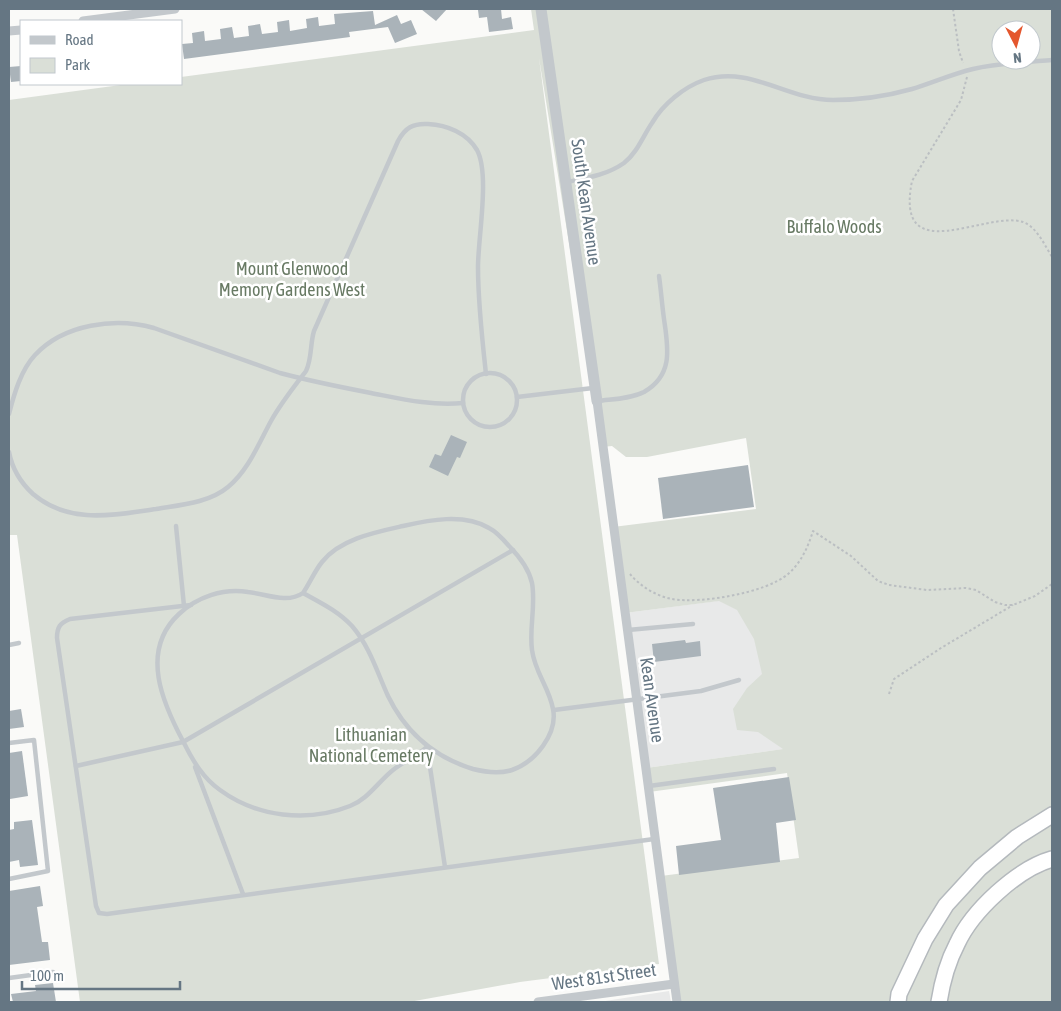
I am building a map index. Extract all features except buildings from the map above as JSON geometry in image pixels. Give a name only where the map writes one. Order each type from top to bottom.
[{"type":"highway","points":[[898,1002],[925,939],[946,905],[980,868],[1017,837],[1052,815]]},
{"type":"highway","points":[[939,1002],[941,990],[957,943],[981,908],[1010,880],[1052,859]]},
{"type":"street","points":[[91,20],[175,9]]},
{"type":"street","name":"South Kean Avenue","points":[[540,9],[597,401]]},
{"type":"street","name":"Kean Avenue","points":[[597,401],[677,1002]]},
{"type":"street","name":"West 81st Street","points":[[538,1002],[674,984]]},
{"type":"lane","points":[[565,182],[608,172],[625,162],[633,154],[653,120],[662,110],[683,91],[703,80],[725,76],[748,78],[804,97],[854,100],[897,92],[989,66],[1052,60]]},
{"type":"lane","points":[[9,452],[14,469],[28,489],[52,507],[67,513],[84,516],[126,513],[198,501],[220,493],[236,480],[257,448],[279,408],[308,366],[314,331],[398,141],[408,127],[421,123],[455,130],[472,143],[481,160],[482,192],[478,268],[486,374]]},
{"type":"lane","points":[[597,401],[627,397],[643,392],[661,375],[665,367],[668,346],[659,276]]},
{"type":"lane","points":[[9,414],[17,385],[34,355],[54,340],[74,331],[103,323],[118,322],[141,324],[280,373],[300,378],[424,403],[448,405],[463,403]]},
{"type":"lane","points":[[486,374],[500,375],[506,379],[512,384],[517,397],[514,412],[509,419],[502,424],[492,427],[475,423],[466,411],[463,403],[466,389],[471,381],[478,376],[486,374]]},
{"type":"lane","points":[[517,397],[595,388]]},
{"type":"lane","points":[[243,894],[193,762],[162,697],[157,663],[159,650],[170,624],[191,605],[208,596],[236,590],[277,598],[299,596],[303,593],[322,561],[337,549],[372,534],[414,523],[456,519],[470,520],[488,527],[496,533],[513,550],[529,573],[533,592],[532,656],[535,666],[546,686],[554,710],[554,723],[541,748],[525,763],[510,770],[488,772],[474,769],[427,747],[408,727],[396,710],[388,697],[370,653],[352,626],[336,611],[303,593]]},
{"type":"lane","points":[[176,526],[184,606]]},
{"type":"lane","points":[[76,766],[183,742],[513,550]]},
{"type":"lane","points":[[191,605],[70,619],[60,624],[57,632],[96,906],[99,913],[106,914],[654,839]]},
{"type":"lane","points":[[627,630],[693,624]]},
{"type":"lane","points":[[9,645],[19,644]]},
{"type":"lane","points":[[554,710],[700,691],[739,680]]},
{"type":"lane","points":[[9,743],[34,740],[48,871],[9,879]]},
{"type":"lane","points":[[193,762],[204,776],[237,801],[257,810],[276,815],[298,815],[323,813],[351,806],[372,792],[392,770],[418,755],[427,747]]},
{"type":"lane","points":[[427,747],[445,867]]},
{"type":"lane","points":[[647,787],[774,769]]},
{"type":"lane","points":[[9,978],[52,972]]},
{"type":"path","points":[[953,9],[959,51],[967,80],[961,100],[912,181],[909,194],[912,214],[922,227],[932,231],[946,231],[1000,221],[1024,222],[1039,235],[1052,257]]},
{"type":"path","points":[[617,559],[637,582],[656,593],[673,599],[698,600],[742,594],[772,584],[788,574],[808,548],[813,532],[851,556],[878,580],[889,585],[927,590],[966,588],[976,590],[996,602],[1013,605]]},
{"type":"path","points":[[889,694],[894,679],[1013,605],[1035,596],[1052,584]]},
{"type":"shaded area","points":[[763,595],[784,749],[646,768],[625,613]]},
{"type":"shaded area","points":[[669,991],[671,1002],[599,1002]]},
{"type":"green space","points":[[531,9],[1052,9],[1052,808],[1030,819],[1010,833],[982,857],[892,1002],[678,1002],[661,876],[799,858],[787,773],[649,792],[646,768],[783,749],[758,732],[737,730],[733,709],[747,688],[762,674],[754,639],[737,610],[719,601],[625,613],[613,527],[756,509],[746,438],[647,457],[626,457],[612,446],[602,447],[539,58],[659,964],[520,982],[409,1002],[80,1002],[17,535],[9,535],[9,100],[121,85],[182,85],[182,77],[534,30]]},
{"type":"green space","points":[[1052,820],[1052,850],[1006,874],[980,897],[959,925],[945,955],[933,1002],[903,1002],[938,926],[983,870]]},
{"type":"green space","points":[[1052,863],[1052,1002],[946,1002],[951,974],[968,935],[1000,896]]},
{"type":"park label","name":"Buffalo Woods","points":[[834,227]]},
{"type":"park label","name":"Mount Glenwood Memory Gardens West","points":[[292,279]]},
{"type":"park label","name":"Lithuanian National Cemetery","points":[[371,745]]}]
